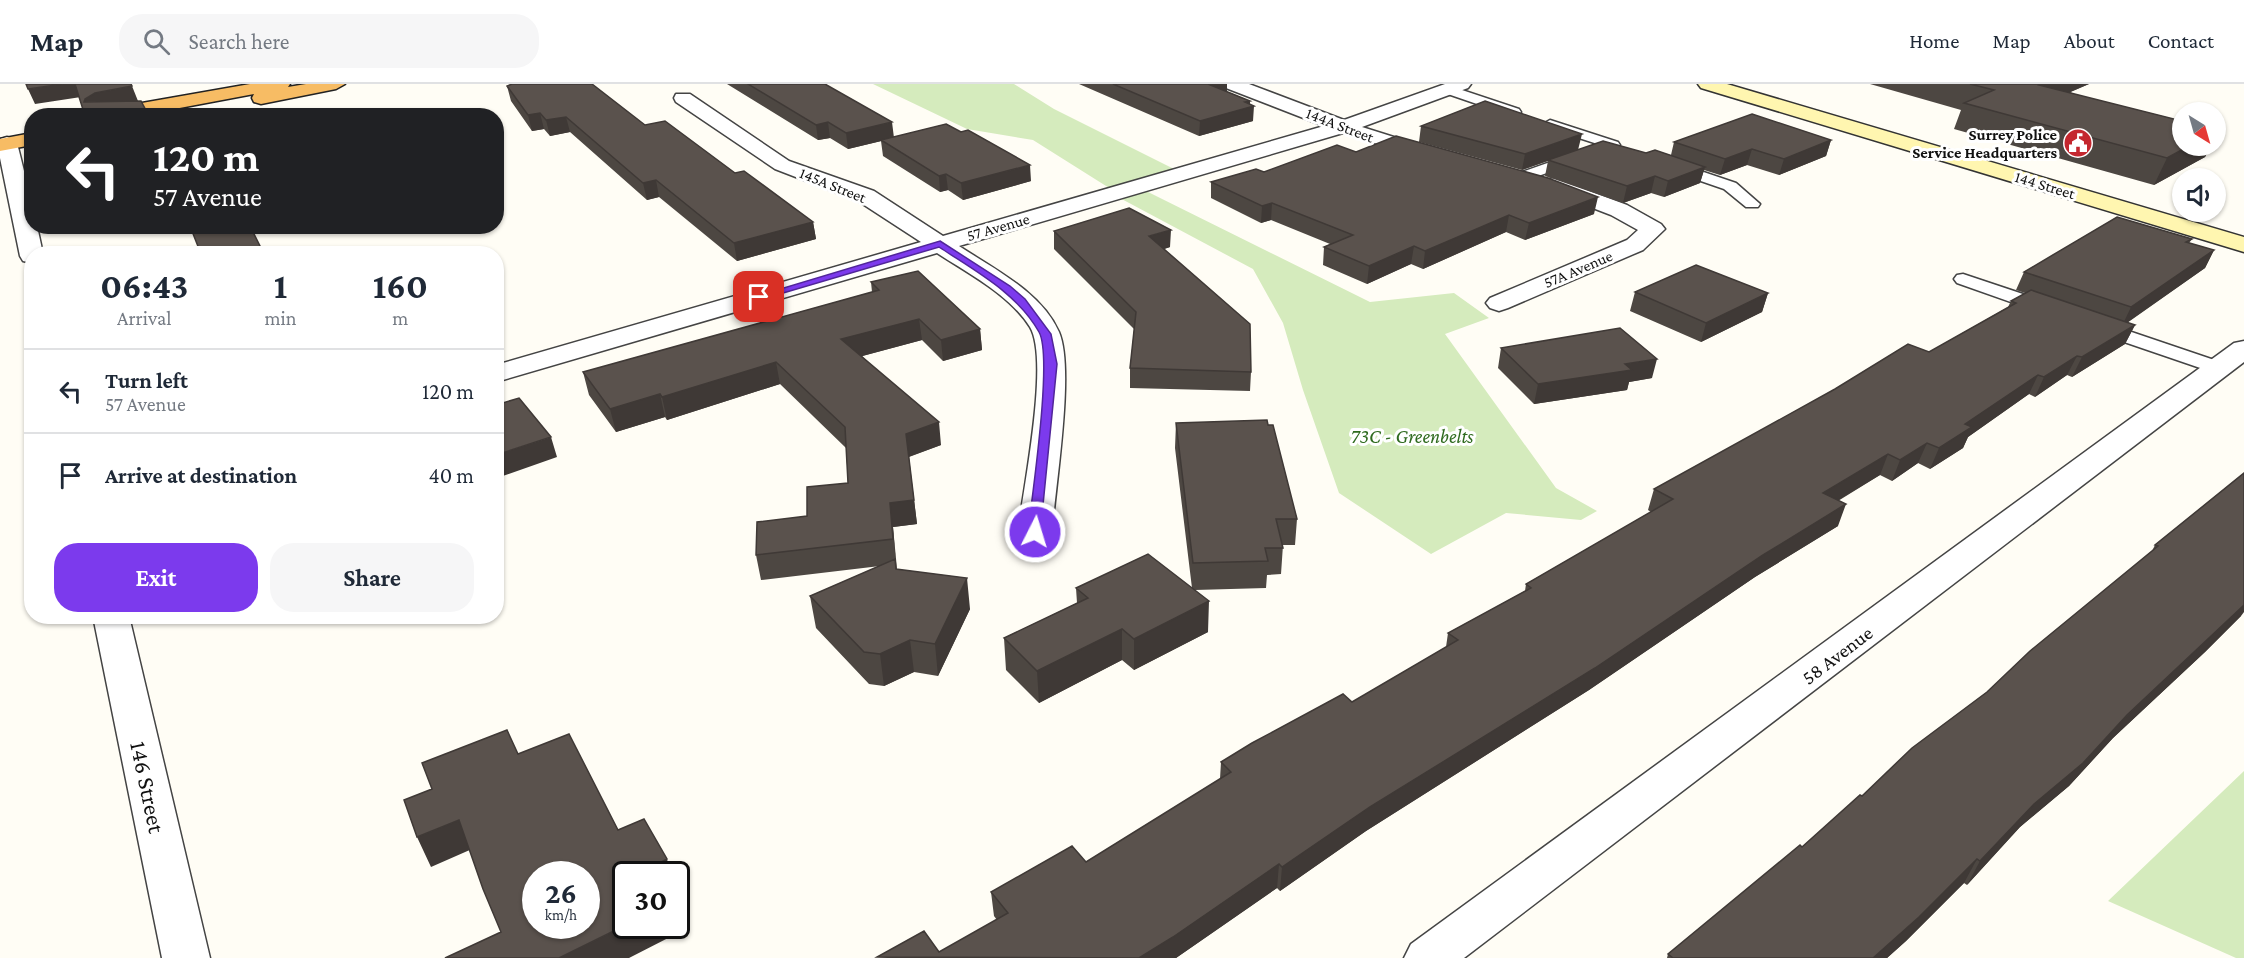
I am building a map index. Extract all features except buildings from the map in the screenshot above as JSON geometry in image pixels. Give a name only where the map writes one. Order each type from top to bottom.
[{"type":"highway","points":[[147,108],[281,84]]},
{"type":"highway","points":[[206,108],[336,84]]},
{"type":"highway","points":[[2,140],[24,131]]},
{"type":"highway","points":[[2,140],[24,139]]},
{"type":"main road","name":"144 Street","points":[[1707,84],[2244,245]]},
{"type":"street","name":"144A Street","points":[[1232,84],[1378,140],[1447,158]]},
{"type":"street","name":"57 Avenue","points":[[504,372],[1343,127],[1455,86]]},
{"type":"street","name":"145A Street","points":[[682,98],[782,165],[866,196],[1006,288],[1022,301],[1046,334],[1051,364],[1035,532]]},
{"type":"street","points":[[2,140],[24,225]]},
{"type":"street","name":"57A Avenue","points":[[1498,303],[1635,245],[1653,229],[1619,210],[1515,174]]},
{"type":"street","name":"58 Avenue","points":[[1428,958],[2231,358]]},
{"type":"street","name":"146 Street","points":[[113,624],[186,958]]},
{"type":"lane","points":[[1455,86],[1531,118],[1618,147],[1515,174]]},
{"type":"lane","points":[[1655,160],[1730,186],[1752,204]]},
{"type":"lane","points":[[1963,279],[2061,313]]},
{"type":"lane","points":[[2082,321],[2231,358]]},
{"type":"green space","points":[[873,84],[1014,84],[1054,109],[1180,172],[1114,191],[1033,140],[967,129]]},
{"type":"green space","name":"73C - Greenbelts","points":[[1142,189],[1370,302],[1454,293],[1489,318],[1445,334],[1556,488],[1597,511],[1581,520],[1506,513],[1431,554],[1339,493],[1303,390],[1283,323],[1253,269],[1116,196]]},
{"type":"green space","points":[[2244,771],[2244,958],[2236,958],[2108,901]]},
{"type":"place","name":"Surrey Police Service Headquarters","points":[[2078,143]]},
{"type":"route","points":[[759,297],[940,244],[1022,301],[1046,334],[1051,364],[1035,532]]}]
